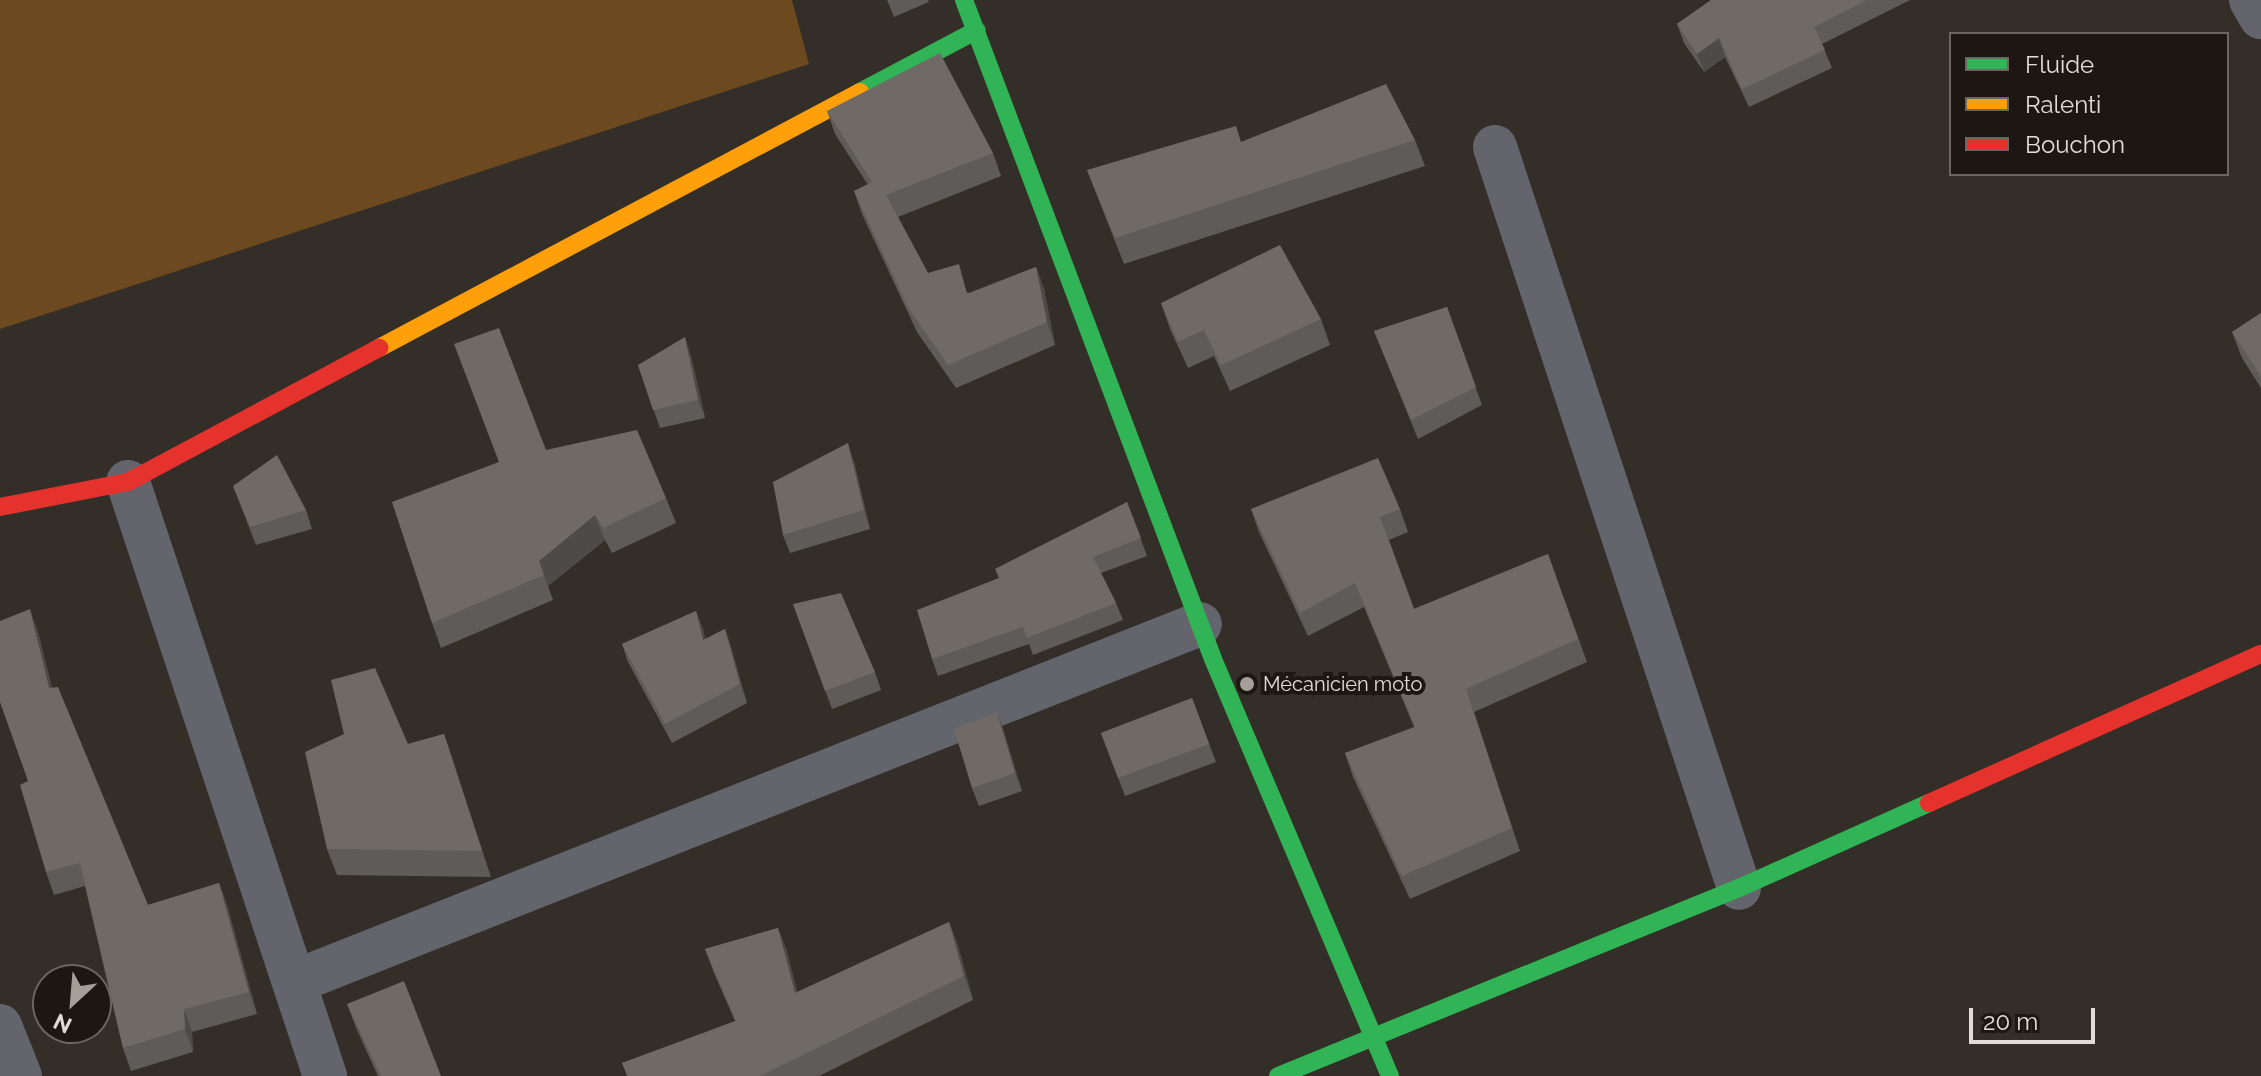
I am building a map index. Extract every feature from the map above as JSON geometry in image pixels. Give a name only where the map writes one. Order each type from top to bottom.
[{"type":"street","points":[[964,0],[1200,624],[1390,1076]]},
{"type":"street","points":[[2251,0],[2261,17]]},
{"type":"street","points":[[0,507],[128,482],[977,30]]},
{"type":"street","points":[[1495,147],[1739,888]]},
{"type":"street","points":[[128,482],[325,1076]]},
{"type":"street","points":[[294,982],[1200,624]]},
{"type":"street","points":[[1278,1076],[1372,1034],[1739,888],[2261,654]]},
{"type":"street","points":[[0,1026],[20,1076]]},
{"type":"shaded area","points":[[0,0],[792,0],[809,64],[0,329]]},
{"type":"building","points":[[1711,0],[1867,0],[1814,27],[1825,50],[1742,89],[1719,38],[1697,54],[1677,24]]},
{"type":"building","points":[[940,53],[993,153],[886,195],[928,273],[959,264],[967,294],[1036,267],[1047,322],[948,365],[909,309],[854,191],[872,182],[827,111]]},
{"type":"building","points":[[1386,84],[1415,140],[1115,238],[1087,170],[1236,126],[1241,142]]},
{"type":"building","points":[[1280,245],[1321,319],[1221,365],[1204,330],[1178,342],[1161,303]]},
{"type":"building","points":[[1447,307],[1476,387],[1411,420],[1374,331]]},
{"type":"building","points":[[2261,313],[2261,376],[2232,332]]},
{"type":"building","points":[[499,328],[546,450],[637,430],[666,498],[603,528],[595,515],[539,561],[544,575],[432,623],[392,502],[499,462],[454,344]]},
{"type":"building","points":[[685,337],[698,400],[653,410],[638,365]]},
{"type":"building","points":[[848,443],[864,510],[783,535],[773,482]]},
{"type":"building","points":[[277,455],[306,510],[250,527],[233,486]]},
{"type":"building","points":[[1378,458],[1400,509],[1380,517],[1414,609],[1548,554],[1578,639],[1466,689],[1512,828],[1402,876],[1345,753],[1415,727],[1355,583],[1300,613],[1251,509]]},
{"type":"building","points":[[1127,502],[1141,538],[1093,557],[1116,603],[1027,638],[1023,627],[932,659],[917,610],[999,578],[995,569]]},
{"type":"building","points":[[841,593],[875,672],[825,691],[793,604]]},
{"type":"building","points":[[30,609],[49,688],[58,687],[148,905],[219,883],[249,992],[184,1009],[185,1029],[123,1048],[112,1001],[112,964],[103,964],[80,863],[46,872],[20,785],[28,781],[0,702],[0,621]]},
{"type":"building","points":[[696,611],[703,640],[725,629],[740,684],[665,724],[622,644]]},
{"type":"building","points":[[375,668],[408,744],[444,734],[482,851],[327,849],[305,752],[344,734],[331,680]]},
{"type":"building","points":[[1192,698],[1209,744],[1118,778],[1101,733]]},
{"type":"building","points":[[997,712],[1015,773],[972,788],[954,729]]},
{"type":"building","points":[[949,922],[964,976],[760,1076],[628,1076],[622,1063],[736,1021],[705,949],[778,928],[795,993]]},
{"type":"building","points":[[404,981],[441,1076],[381,1076],[347,1004]]},
{"type":"traffic: fast","points":[[964,0],[1213,659],[1390,1076]]},
{"type":"traffic: fast","points":[[860,92],[977,30]]},
{"type":"traffic: fast","points":[[1278,1076],[1739,888],[1929,803]]},
{"type":"traffic: slow","points":[[379,348],[860,92]]},
{"type":"traffic: jam","points":[[0,507],[128,482],[379,348]]},
{"type":"traffic: jam","points":[[1929,803],[2261,654]]},
{"type":"place","name":"Mécanicien moto","points":[[1247,684]]}]
